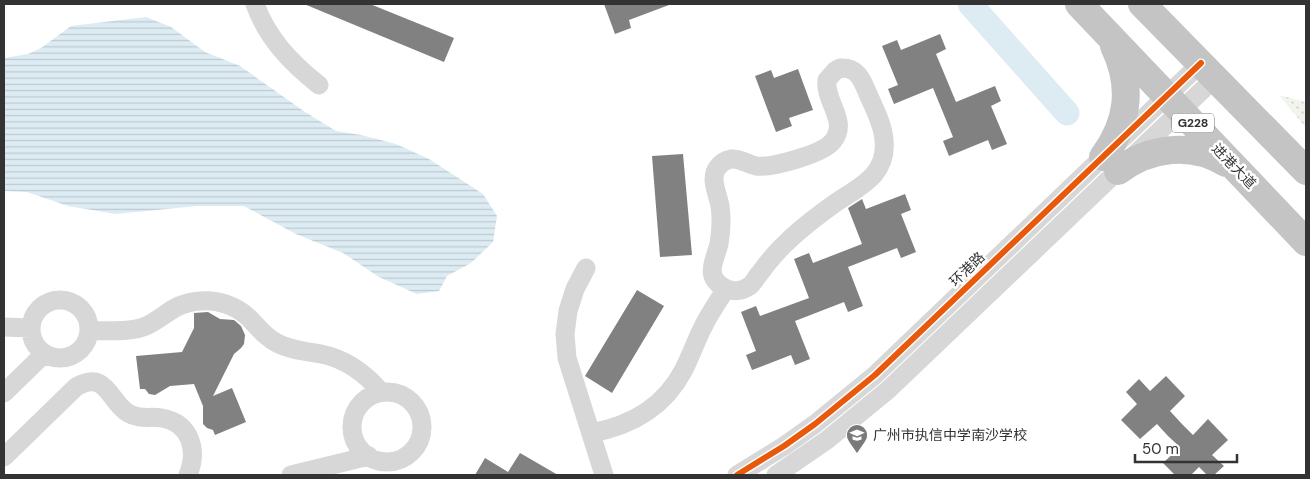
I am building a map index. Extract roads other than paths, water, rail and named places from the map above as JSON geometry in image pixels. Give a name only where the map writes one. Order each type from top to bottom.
[{"type":"highway","name":"进港大道","points":[[1079,4],[1306,242]]},
{"type":"highway","points":[[1142,4],[1306,171]]},
{"type":"highway","points":[[1099,24],[1114,45],[1126,81],[1122,121],[1104,171]]},
{"type":"highway","points":[[1104,171],[1146,155],[1177,149],[1213,156],[1224,161],[1244,176]]},
{"type":"street","points":[[255,4],[269,33],[283,53],[319,85]]},
{"type":"street","points":[[840,68],[853,70],[861,79],[882,130],[884,150],[878,169],[866,184],[820,213],[787,242],[748,287],[733,291],[726,289],[714,279],[712,272],[712,264],[719,244],[721,220],[714,183],[714,174],[718,167],[724,161],[732,159],[756,166],[780,165],[826,147],[833,142],[839,126],[838,118],[828,93],[827,80],[840,68]]},
{"type":"street","name":"环港路","points":[[776,475],[827,440],[888,390],[1104,171],[1208,70]]},
{"type":"street","name":"环港路","points":[[736,475],[807,429],[875,375],[1104,171]]},
{"type":"street","points":[[586,268],[575,289],[568,311],[566,334],[568,358],[604,475]]},
{"type":"street","points":[[591,433],[615,428],[637,418],[663,398],[682,372],[704,324],[726,289]]},
{"type":"street","points":[[61,300],[76,305],[82,310],[86,316],[89,331],[85,345],[74,355],[59,359],[44,354],[34,343],[31,328],[35,314],[40,308],[47,303],[61,300]]},
{"type":"street","points":[[89,331],[135,329],[147,326],[170,309],[186,303],[202,300],[218,302],[234,307],[247,316],[272,341],[290,349],[322,354],[347,363],[366,376],[381,392]]},
{"type":"street","points":[[4,327],[31,328]]},
{"type":"street","points":[[4,393],[44,354]]},
{"type":"street","points":[[74,355],[82,384]]},
{"type":"street","points":[[4,456],[72,391],[82,384],[93,382],[109,390],[120,407],[131,415],[144,418],[167,419],[181,427],[186,433],[192,448],[192,464],[188,475]]},
{"type":"street","points":[[381,392],[397,394],[412,402],[420,416],[421,433],[414,448],[401,458],[385,461],[369,456],[357,444],[354,436],[353,420],[360,405],[373,395],[381,392]]},
{"type":"street","points":[[291,475],[369,456]]},
{"type":"waterway","points":[[970,4],[1067,113]]},
{"type":"place","name":"广州市执信中学南沙学校","points":[[857,454]]}]
